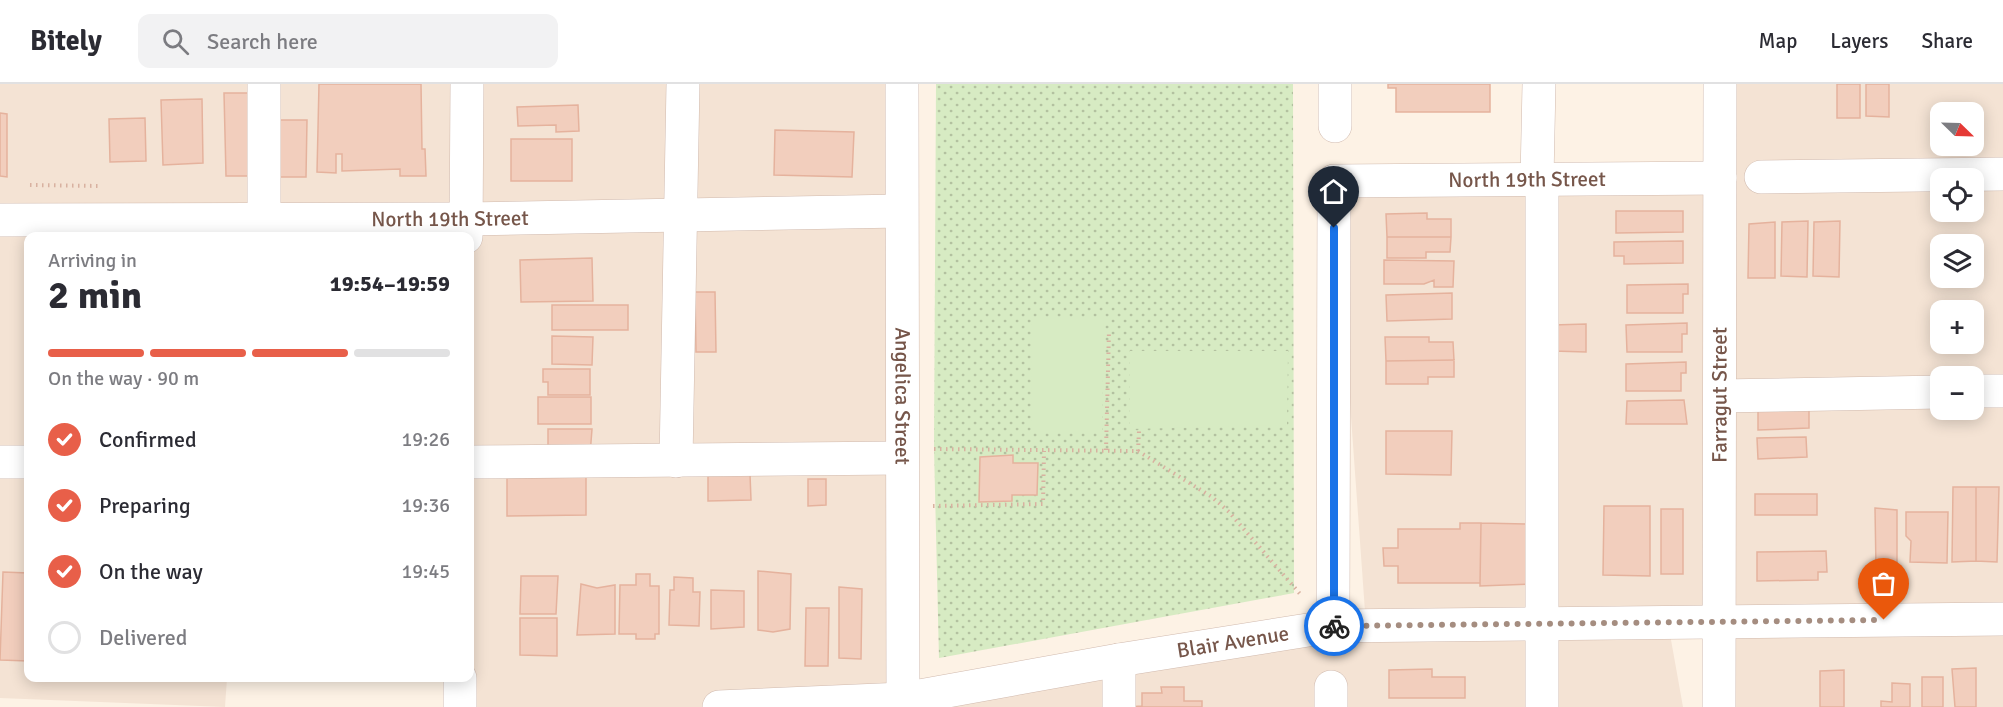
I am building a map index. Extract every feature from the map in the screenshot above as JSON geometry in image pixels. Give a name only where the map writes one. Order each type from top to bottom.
[{"type":"street","points":[[264,84],[264,219]]},
{"type":"street","points":[[466,228],[467,84]]},
{"type":"street","points":[[676,461],[683,84]]},
{"type":"street","name":"Angelica Street","points":[[902,84],[903,703]]},
{"type":"street","points":[[1335,84],[1335,126]]},
{"type":"street","points":[[1539,84],[1542,707]]},
{"type":"street","name":"Farragut Street","points":[[1719,707],[1720,84]]},
{"type":"street","points":[[1761,177],[2003,174]]},
{"type":"street","name":"North 19th Street","points":[[1333,626],[1334,181],[1720,178]]},
{"type":"street","name":"North 19th Street","points":[[0,220],[264,219],[466,228],[681,215],[901,211]]},
{"type":"street","points":[[1984,392],[2003,391]]},
{"type":"street","points":[[1720,396],[1930,392]]},
{"type":"street","points":[[474,462],[902,458]]},
{"type":"street","points":[[0,462],[24,462]]},
{"type":"street","name":"Blair Avenue","points":[[719,707],[903,703],[1119,660],[1333,626],[2003,619]]},
{"type":"street","points":[[1119,660],[1119,707]]},
{"type":"street","points":[[460,682],[460,707]]},
{"type":"path","points":[[30,185],[108,186]]},
{"type":"path","points":[[1106,451],[1109,331]]},
{"type":"path","points":[[1138,451],[1139,431]]},
{"type":"path","points":[[934,449],[1138,451],[1212,497],[1229,512],[1302,595]]},
{"type":"path","points":[[929,506],[1043,504],[1044,451]]},
{"type":"shaded area","points":[[0,84],[902,84],[903,699],[1366,625],[1334,181],[1719,178],[1720,84],[2003,84],[2003,707],[1719,707],[1718,622],[1668,623],[1683,707],[460,707],[469,682],[474,682],[474,232],[469,232],[466,219],[264,220],[263,232],[24,232],[24,682],[227,682],[225,707],[0,698]]},
{"type":"green space","points":[[936,84],[1293,84],[1294,593],[939,658],[934,449]]},
{"type":"green space","points":[[1032,319],[1104,319],[1102,431],[1031,431]]},
{"type":"green space","points":[[1130,351],[1288,351],[1287,425],[1130,429]]},
{"type":"building","points":[[319,84],[421,84],[422,149],[425,149],[426,176],[400,176],[400,169],[342,171],[342,154],[336,154],[336,173],[317,172]]},
{"type":"building","points":[[1388,84],[1490,84],[1490,112],[1396,112],[1396,88],[1388,88]]},
{"type":"building","points":[[1837,84],[1860,84],[1860,118],[1837,118]]},
{"type":"building","points":[[1866,84],[1889,84],[1889,117],[1866,116]]},
{"type":"building","points":[[224,93],[249,93],[251,176],[226,176]]},
{"type":"building","points":[[202,99],[203,163],[163,165],[161,100]]},
{"type":"building","points":[[578,105],[579,131],[556,132],[556,125],[518,126],[517,107]]},
{"type":"building","points":[[0,113],[7,114],[7,177],[0,176]]},
{"type":"building","points":[[145,118],[146,161],[110,162],[109,119]]},
{"type":"building","points":[[271,120],[307,120],[306,177],[270,177]]},
{"type":"building","points":[[775,130],[854,132],[852,177],[774,175]]},
{"type":"building","points":[[511,139],[572,139],[572,181],[511,181]]},
{"type":"building","points":[[1616,211],[1683,211],[1683,232],[1616,233]]},
{"type":"building","points":[[1427,213],[1427,219],[1451,219],[1451,237],[1387,237],[1386,214]]},
{"type":"building","points":[[1808,221],[1807,277],[1781,276],[1782,222]]},
{"type":"building","points":[[1840,221],[1839,277],[1813,276],[1814,222]]},
{"type":"building","points":[[1775,222],[1775,278],[1748,278],[1749,224]]},
{"type":"building","points":[[1387,237],[1451,237],[1450,252],[1426,252],[1426,258],[1387,258]]},
{"type":"building","points":[[1683,241],[1683,263],[1624,264],[1624,256],[1614,256],[1614,242]]},
{"type":"building","points":[[592,258],[593,301],[521,302],[520,260]]},
{"type":"building","points":[[1384,260],[1454,261],[1453,287],[1434,287],[1434,280],[1424,284],[1384,284]]},
{"type":"building","points":[[1688,284],[1688,294],[1683,294],[1683,313],[1627,313],[1627,285]]},
{"type":"building","points":[[695,292],[715,292],[716,352],[696,352]]},
{"type":"building","points":[[1452,293],[1452,319],[1387,321],[1386,295]]},
{"type":"building","points":[[552,305],[628,305],[628,330],[552,330]]},
{"type":"building","points":[[1687,323],[1687,334],[1682,334],[1682,352],[1627,352],[1626,325]]},
{"type":"building","points":[[1586,324],[1586,352],[1553,351],[1553,325]]},
{"type":"building","points":[[552,336],[593,337],[592,365],[552,364]]},
{"type":"building","points":[[1385,337],[1429,337],[1429,342],[1453,342],[1454,360],[1386,361]]},
{"type":"building","points":[[1454,360],[1454,377],[1428,377],[1428,384],[1386,384],[1386,361]]},
{"type":"building","points":[[1686,362],[1686,373],[1681,373],[1681,391],[1626,391],[1626,364]]},
{"type":"building","points":[[543,369],[590,369],[590,395],[548,395],[548,382],[543,382]]},
{"type":"building","points":[[538,397],[591,397],[591,424],[538,424]]},
{"type":"building","points":[[1684,400],[1687,424],[1626,424],[1627,401]]},
{"type":"building","points":[[1809,408],[1809,428],[1758,430],[1758,410]]},
{"type":"building","points":[[548,429],[592,429],[590,455],[548,456]]},
{"type":"building","points":[[1386,431],[1452,431],[1451,475],[1386,474]]},
{"type":"building","points":[[1806,437],[1807,457],[1758,459],[1757,438]]},
{"type":"building","points":[[1013,455],[1013,463],[1038,463],[1037,495],[1012,495],[1012,501],[979,502],[980,457]]},
{"type":"building","points":[[750,474],[751,500],[708,501],[708,476]]},
{"type":"building","points":[[586,477],[586,515],[507,516],[507,478]]},
{"type":"building","points":[[808,479],[826,479],[826,505],[808,506]]},
{"type":"building","points":[[1953,487],[1976,487],[1976,561],[1952,562]]},
{"type":"building","points":[[1976,487],[1999,487],[1997,562],[1976,561]]},
{"type":"building","points":[[1755,494],[1817,494],[1817,515],[1755,515]]},
{"type":"building","points":[[1604,506],[1650,506],[1650,576],[1603,575]]},
{"type":"building","points":[[1875,508],[1897,510],[1897,569],[1876,569]]},
{"type":"building","points":[[1661,509],[1683,509],[1683,574],[1661,574]]},
{"type":"building","points":[[1906,512],[1948,512],[1947,563],[1910,562],[1911,541],[1906,536]]},
{"type":"building","points":[[1460,523],[1481,523],[1480,583],[1398,583],[1398,566],[1384,566],[1383,548],[1398,548],[1398,529],[1460,529]]},
{"type":"building","points":[[1481,523],[1532,524],[1532,584],[1480,586]]},
{"type":"building","points":[[1826,551],[1827,572],[1818,572],[1818,580],[1757,581],[1757,552]]},
{"type":"building","points":[[758,571],[791,574],[790,629],[773,632],[758,630]]},
{"type":"building","points":[[3,572],[24,573],[24,661],[0,660]]},
{"type":"building","points":[[636,574],[650,574],[650,586],[659,586],[659,634],[655,634],[655,639],[636,639],[636,634],[619,634],[620,585],[636,585]]},
{"type":"building","points":[[521,576],[558,576],[556,614],[520,614]]},
{"type":"building","points":[[674,577],[693,578],[693,592],[700,592],[699,626],[669,625],[670,590],[674,590]]},
{"type":"building","points":[[581,584],[597,588],[615,585],[615,634],[577,635]]},
{"type":"building","points":[[839,587],[862,589],[861,659],[839,658]]},
{"type":"building","points":[[711,590],[744,591],[744,627],[711,629]]},
{"type":"building","points":[[806,608],[829,608],[828,666],[805,666]]},
{"type":"building","points":[[520,618],[557,618],[557,656],[520,655]]},
{"type":"building","points":[[1976,668],[1976,707],[1955,707],[1952,669]]},
{"type":"building","points":[[1432,669],[1432,677],[1465,677],[1465,698],[1389,698],[1389,670]]},
{"type":"building","points":[[1844,670],[1844,707],[1820,707],[1820,671]]},
{"type":"building","points":[[1922,677],[1943,677],[1943,707],[1922,707]]},
{"type":"building","points":[[1892,683],[1910,684],[1910,707],[1881,707],[1881,701],[1892,702]]},
{"type":"building","points":[[1161,687],[1184,687],[1184,701],[1202,701],[1202,707],[1127,707],[1142,706],[1142,693],[1162,693]]},
{"type":"way so far","points":[[1334,626],[1884,620]]},
{"type":"route","points":[[1334,228],[1334,626]]}]
